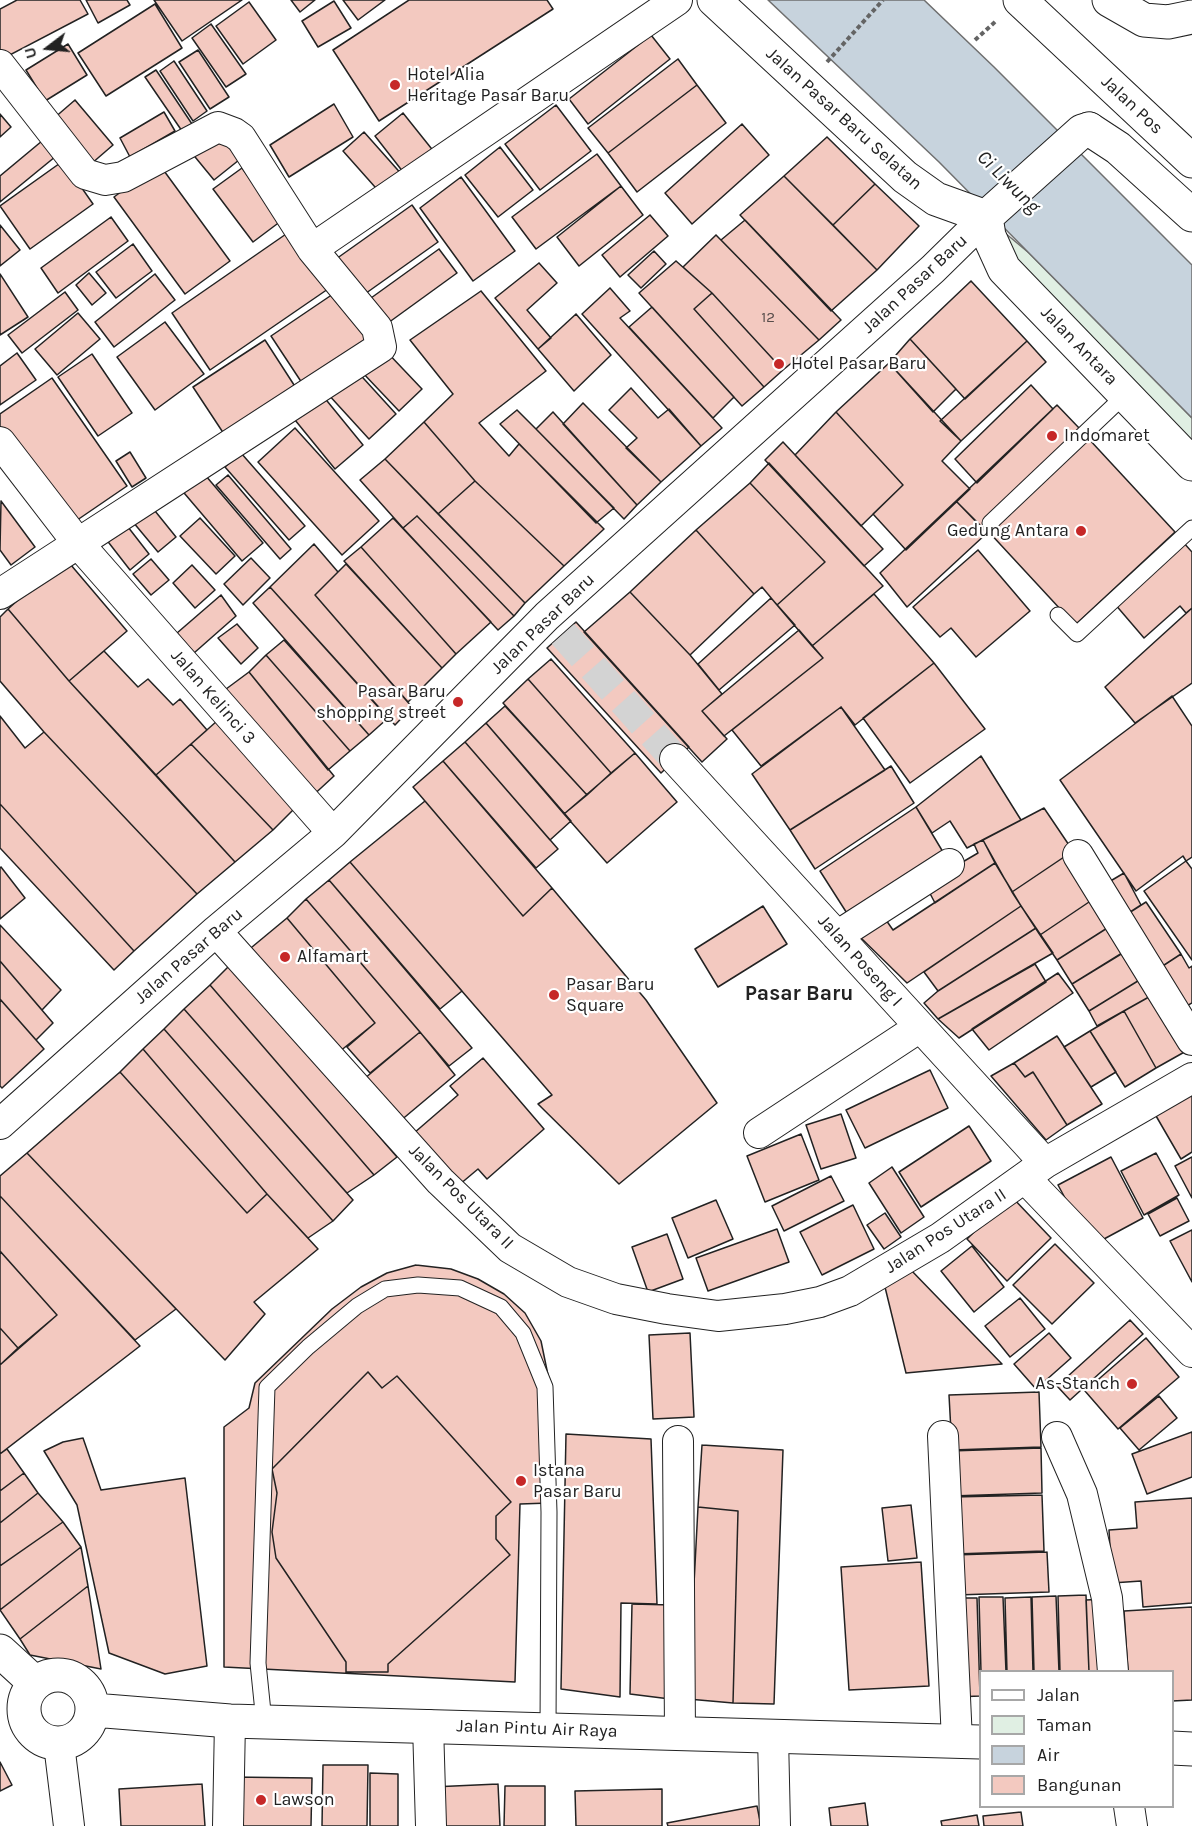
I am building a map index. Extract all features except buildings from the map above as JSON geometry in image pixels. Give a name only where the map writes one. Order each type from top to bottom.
[{"type":"street","points":[[312,249],[677,0]]},
{"type":"street","name":"Jalan Pasar Baru Selatan","points":[[714,0],[905,177],[936,199],[987,215]]},
{"type":"street","name":"Jalan Pos","points":[[1020,0],[1192,161]]},
{"type":"street","points":[[1109,0],[1144,20],[1168,22],[1192,17]]},
{"type":"street","points":[[0,64],[85,174],[105,180],[123,177],[218,127],[227,128],[241,138],[312,249],[377,327],[381,347],[85,551],[0,594]]},
{"type":"street","name":"Jalan Pasar Baru","points":[[0,1124],[216,931],[333,833],[987,215],[1083,133],[1118,148],[1192,215]]},
{"type":"street","name":"Jalan Antara","points":[[987,215],[989,236],[1004,269],[1192,464]]},
{"type":"street","name":"Jalan Kelinci 3","points":[[0,442],[85,551],[333,833]]},
{"type":"street","name":"Jalan Poseng I","points":[[675,759],[921,1027],[1035,1171],[1192,1352]]},
{"type":"street","points":[[1078,855],[1192,1040]]},
{"type":"street","points":[[837,936],[949,864]]},
{"type":"street","name":"Jalan Pos Utara II","points":[[216,931],[440,1181],[510,1248],[568,1282],[616,1299],[718,1316],[785,1309],[820,1302],[850,1291],[940,1238],[1035,1171],[1192,1078]]},
{"type":"street","points":[[759,1133],[921,1027]]},
{"type":"street","points":[[943,1436],[969,1742]]},
{"type":"street","points":[[1057,1437],[1082,1494],[1107,1598],[1113,1670]]},
{"type":"street","points":[[678,1441],[680,1733]]},
{"type":"street","points":[[0,1651],[35,1683]]},
{"type":"street","points":[[53,1674],[73,1677],[88,1691],[93,1710],[88,1727],[76,1740],[59,1744],[39,1738],[26,1721],[24,1701],[35,1683],[53,1674]]},
{"type":"street","name":"Jalan Pintu Air Raya","points":[[93,1710],[230,1721],[969,1742]]},
{"type":"street","points":[[228,1826],[230,1721]]},
{"type":"street","points":[[428,1725],[431,1826]]},
{"type":"street","points":[[773,1736],[776,1826]]},
{"type":"street","points":[[59,1744],[69,1826]]},
{"type":"street","points":[[1174,1748],[1192,1749]]},
{"type":"street","points":[[1129,1808],[1131,1826]]},
{"type":"lane","points":[[990,523],[1125,395]]},
{"type":"lane","points":[[1058,615],[1077,634],[1192,528]]},
{"type":"lane","points":[[264,1722],[258,1663],[267,1387],[308,1347],[357,1306],[385,1289],[418,1285],[460,1288],[501,1307],[523,1333],[544,1387],[549,1512],[548,1730]]},
{"type":"path","points":[[820,70],[883,0]]},
{"type":"green space","points":[[986,217],[1029,253],[1192,418],[1192,464],[1004,269]]},
{"type":"water","name":"Ci Liwung","points":[[768,0],[924,0],[994,67],[1192,265],[1192,418],[939,162]]},
{"type":"tunnel","points":[[563,634],[675,759]]},
{"type":"place","name":"Hotel Alia Heritage Pasar Baru","points":[[395,85]]},
{"type":"place","name":"Hotel Pasar Baru","points":[[779,364]]},
{"type":"place","name":"Indomaret","points":[[1052,436]]},
{"type":"place","name":"Gedung Antara","points":[[1081,531]]},
{"type":"place","name":"Pasar Baru shopping street","points":[[458,702]]},
{"type":"place","name":"Alfamart","points":[[285,957]]},
{"type":"place","name":"Pasar Baru Square","points":[[554,995]]},
{"type":"place","name":"As-Stanch","points":[[1132,1384]]},
{"type":"place","name":"Istana Pasar Baru","points":[[521,1481]]},
{"type":"place","name":"Lawson","points":[[261,1800]]},
{"type":"district","name":"Pasar Baru","points":[[799,994]]}]
